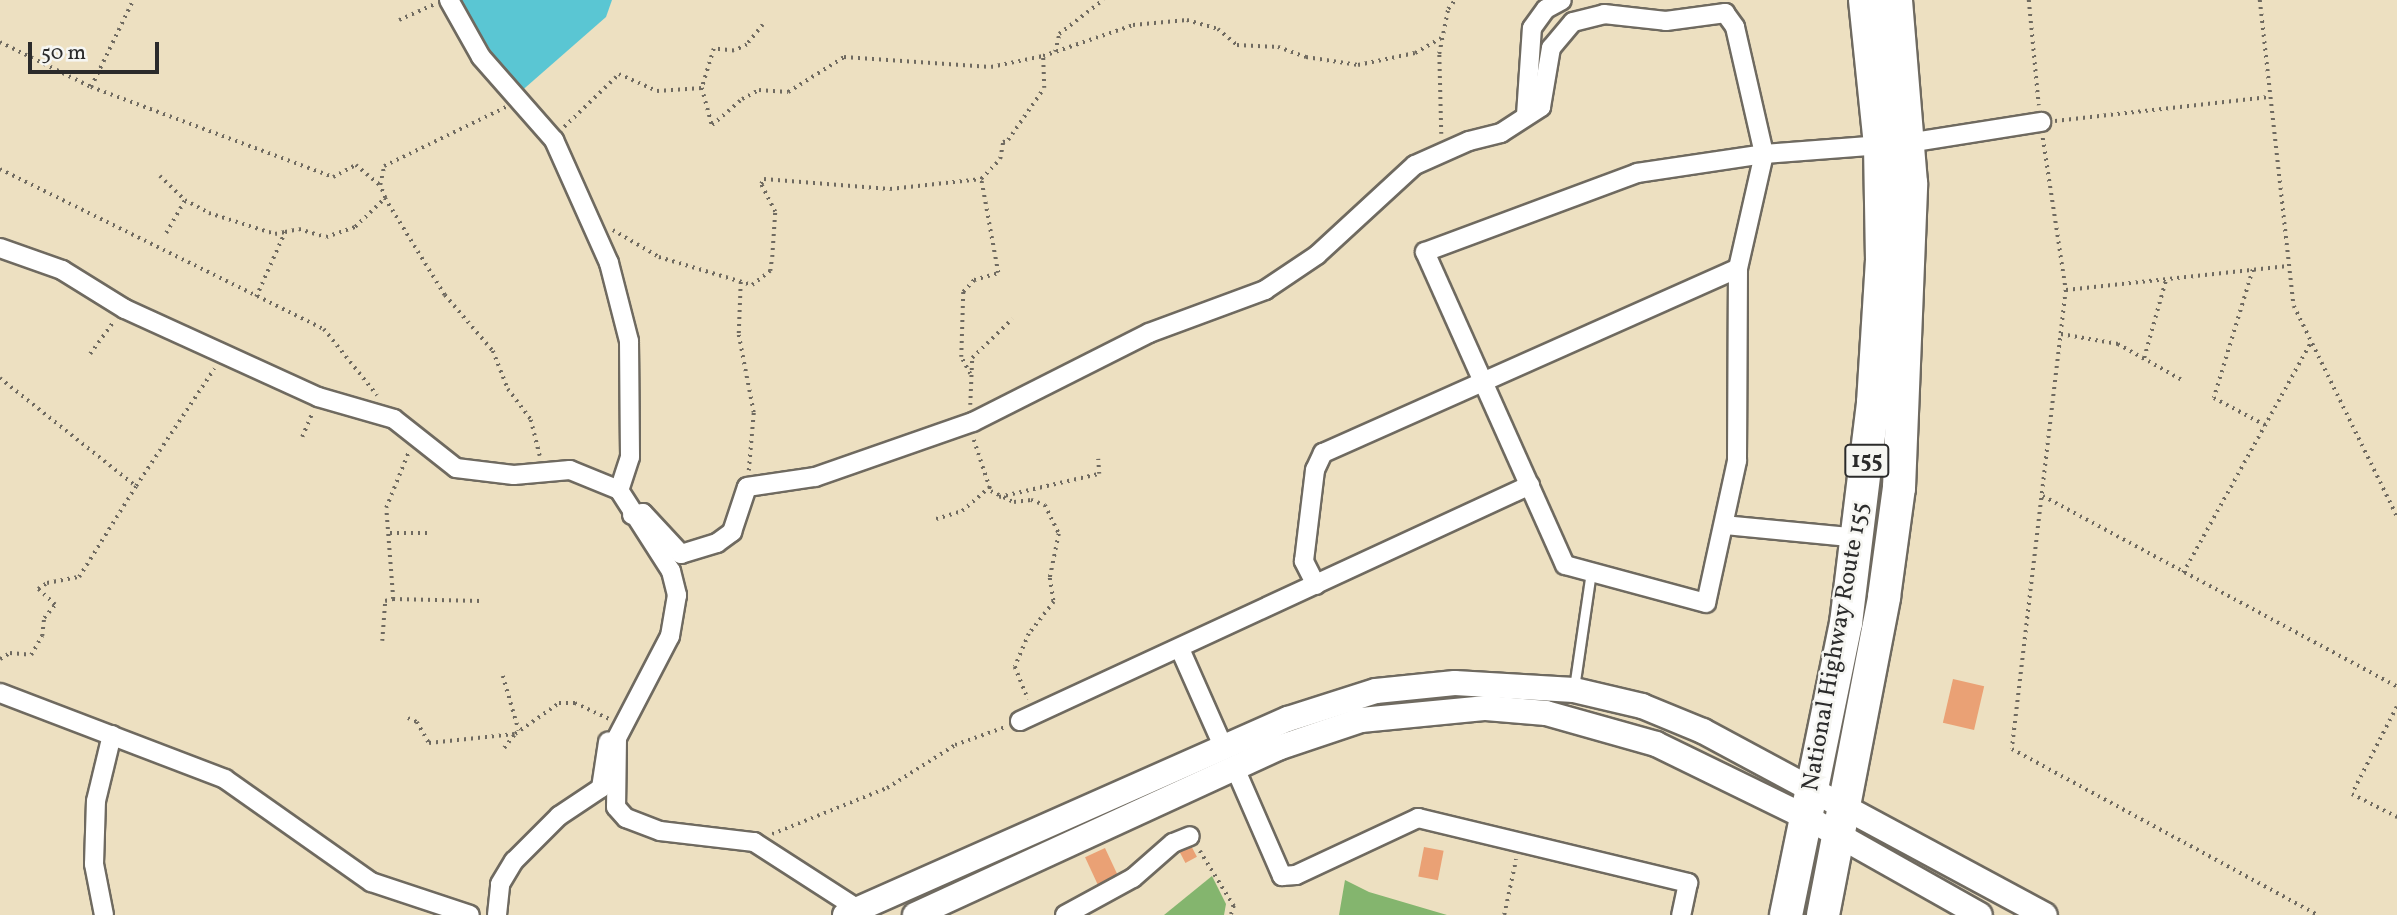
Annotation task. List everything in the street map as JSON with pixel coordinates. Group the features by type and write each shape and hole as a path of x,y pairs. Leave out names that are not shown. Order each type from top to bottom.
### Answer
{"highway":[{"name":"National Highway Route 155","path":"1823,915 1884,597 1899,488 1912,183 1894,144 1865,0"},
{"name":"National Highway Route 155","path":"1786,915 1810,803 1858,538 1894,144 1896,0"}],"street":[{"path":"449,0 481,57 517,102 552,138 594,221 629,341 630,457 619,490"},
{"path":"1526,115 1532,28 1546,9 1562,0"},
{"path":"632,515 643,513 681,554 717,543 732,532 747,487 815,477 973,422 1149,333 1265,290 1317,255 1415,165 1444,151 1502,133 1545,102 1551,48 1573,22 1604,14 1666,21 1725,13 1735,27 1764,154 1738,268 1737,461 1706,604 1565,565 1425,252 1637,173 1764,154 1894,144 2041,122"},
{"path":"0,248 62,270 122,307 221,355 318,397 394,419 456,468 514,475 570,470 619,490 632,515 671,571 677,596 662,655 618,721 601,788 559,816 514,861 500,884 497,915"},
{"path":"1316,585 1304,561 1315,470 1323,453 1738,268"},
{"path":"1027,718 1531,485"},
{"path":"1724,525 1858,538"},
{"path":"1180,649 1223,746"},
{"path":"618,721 612,787 615,807 626,818 660,831 754,842 856,913 1223,746 1376,691 1455,683 1574,690 1642,706 1690,726 1810,803 1837,838 1980,915"},
{"path":"0,693 225,779 351,871 418,908 470,915"},
{"path":"915,915 1235,768 1361,720 1486,708 1546,713 1656,744 1810,803 1842,806 2045,915"},
{"path":"104,915 94,864 96,801 113,735"},
{"path":"1235,768 1282,876 1296,875 1418,818 1688,883 1681,915"},
{"path":"1065,915 1133,878 1172,843 1191,836"}],"lane":[{"path":"1574,690 1591,572"}],"path":[{"path":"91,87 133,0"},
{"path":"399,20 442,0"},
{"path":"1055,52 1059,34 1103,0"},
{"path":"1444,151 1437,106 1441,37 1455,0"},
{"path":"2029,0 2041,122 2066,290 2012,749 2318,915"},
{"path":"2260,0 2294,306 2397,516"},
{"path":"763,25 747,45 734,51 714,49 702,88 712,125 742,99 760,90 789,92 844,57 991,67 1043,56 1133,25 1187,20 1219,29 1237,45 1278,47 1306,57 1358,65 1415,53 1441,37"},
{"path":"0,42 91,87 332,177 356,165 380,185 385,198 445,295 493,351 508,389 531,420 542,472"},
{"path":"594,221 659,257 741,282 760,283 770,271 775,212 761,184 764,179 890,189 981,179 1000,159 1003,142 1008,140 1044,88 1043,56"},
{"path":"552,138 619,74 657,91 702,88"},
{"path":"2041,122 2269,97"},
{"path":"380,185 384,166 517,102"},
{"path":"0,169 334,337 394,419"},
{"path":"160,176 185,200 209,213 275,234 341,234 385,198"},
{"path":"970,374 961,357 963,292 974,280 998,273 981,179"},
{"path":"166,233 185,200"},
{"path":"256,297 285,232"},
{"path":"2066,290 2288,267"},
{"path":"2253,270 2214,398 2265,425"},
{"path":"2144,358 2166,279"},
{"path":"741,282 738,335 754,413 747,487"},
{"path":"90,354 122,307"},
{"path":"754,842 887,788 955,745 1027,718 1015,667 1029,634 1054,602 1050,578 1059,534 1045,505 999,497 990,487 973,422 970,374 976,352 1012,319"},
{"path":"2061,334 2118,344 2182,380"},
{"path":"2183,573 2312,341"},
{"path":"0,659 10,653 31,655 43,636 44,618 55,605 38,589 47,583 79,577 221,355"},
{"path":"0,378 136,486"},
{"path":"302,437 318,397"},
{"path":"393,599 386,508 408,452 419,440"},
{"path":"999,497 1099,474 1098,459"},
{"path":"936,519 962,511 990,487"},
{"path":"2043,496 2397,687"},
{"path":"390,533 431,533"},
{"path":"382,641 386,601 481,601"},
{"path":"503,676 517,733"},
{"path":"504,748 517,733 559,703 575,703 618,721"},
{"path":"2397,707 2352,794 2397,817"},
{"path":"408,718 417,722 429,743 517,733"},
{"path":"1191,836 1234,906 1231,915"},
{"path":"1504,915 1520,843"}],"green space":[{"path":"1212,876 1226,904 1224,915 1164,915"},
{"path":"1345,880 1369,892 1447,915 1339,915"}],"water":[{"path":"459,0 612,0 606,17 518,94"}],"building":[{"path":"1953,679 1984,686 1974,730 1943,723"},
{"path":"1188,840 1197,857 1185,863 1177,846"},
{"path":"1424,847 1444,851 1438,880 1418,876"},
{"path":"1105,848 1118,876 1098,885 1085,857"}]}
